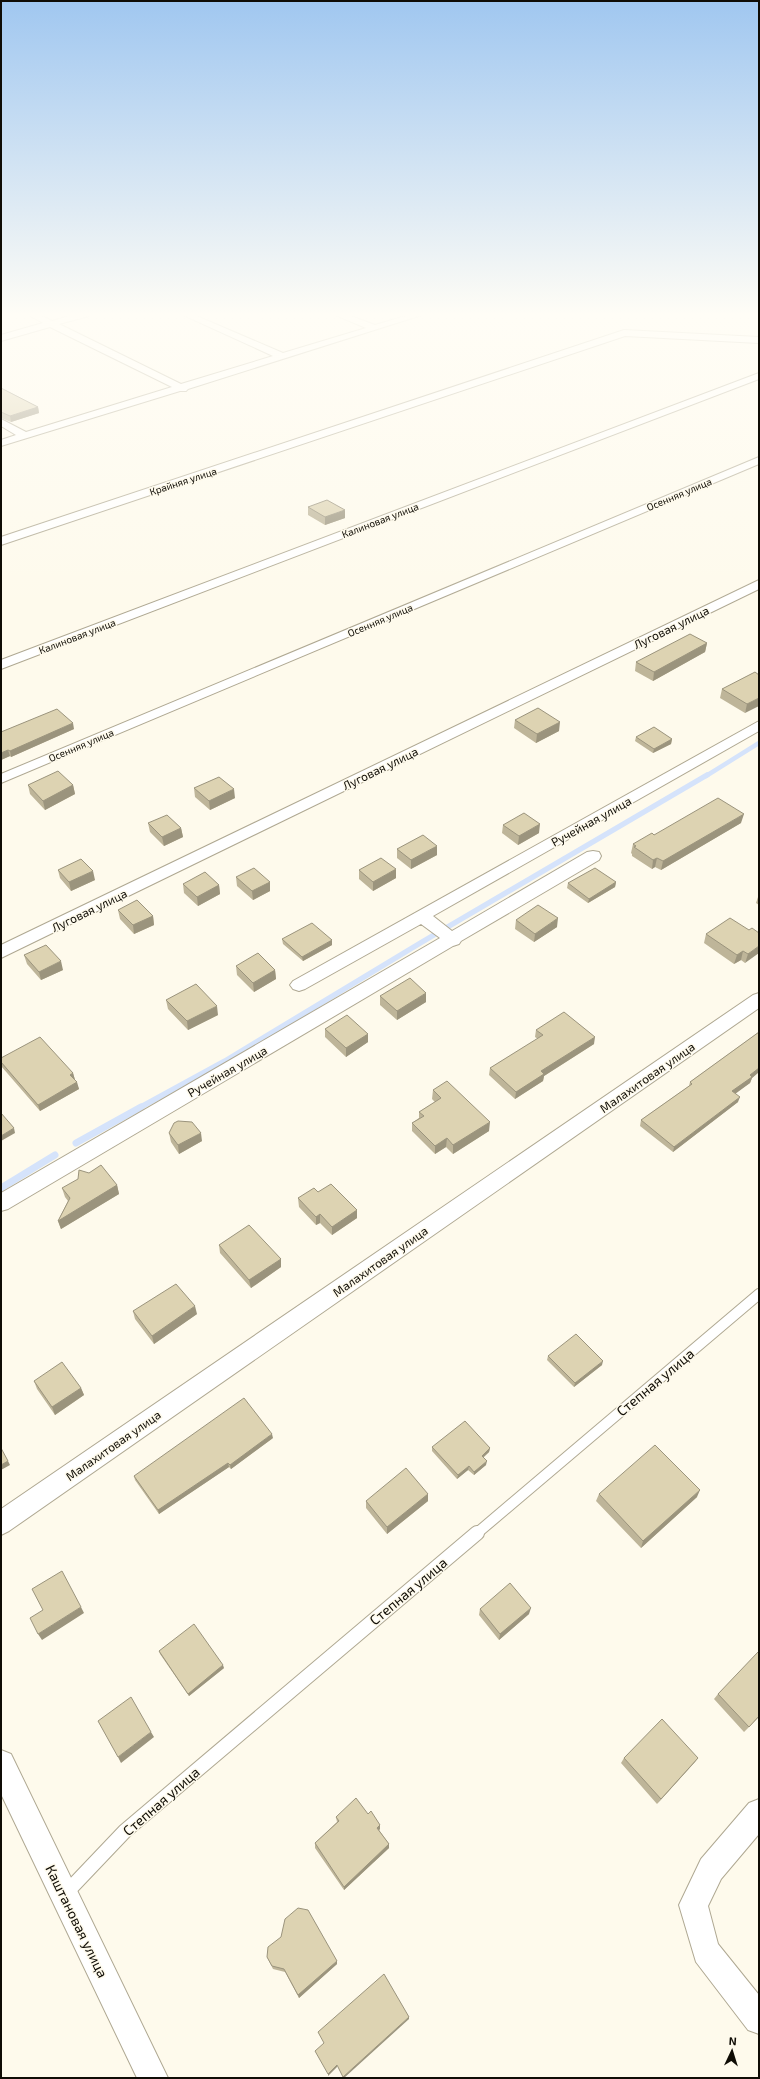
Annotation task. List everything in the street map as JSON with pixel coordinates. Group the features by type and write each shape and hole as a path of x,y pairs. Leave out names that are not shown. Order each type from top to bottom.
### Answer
{"street":[{"path":"1,443 109,411"},
{"name":"Крайняя улица","path":"1,541 390,411"},
{"name":"Калиновая улица","path":"1,665 667,411"},
{"path":"1,422 26,436"},
{"name":"Осенняя улица","path":"1,779 759,460"},
{"name":"Луговая улица","path":"1,952 759,584"},
{"name":"Ручейная улица","path":"299,985 759,725"},
{"name":"Ручейная улица","path":"1,1202 452,940 593,856"},
{"path":"422,916 452,940"},
{"name":"Малахитовая улица","path":"1,1523 759,999"},
{"name":"Каштановая улица","path":"1,1764 153,2078"},
{"path":"759,1813 711,1869 693,1905 706,1952 759,2019"}],"lane":[{"name":"Степная улица","path":"64,1895 126,1831 759,1294"}],"building":[{"path":"1,411 25,411 10,416"},
{"path":"327,500 345,510 325,517 308,507"},
{"path":"690,634 707,643 654,672 636,662"},
{"path":"755,672 759,675 759,698 747,704 722,689"},
{"path":"538,708 560,722 537,734 515,720"},
{"path":"57,709 73,723 10,751 8,750 1,753 1,732"},
{"path":"654,727 672,739 654,749 636,737"},
{"path":"58,771 73,785 43,801 28,785"},
{"path":"219,777 234,789 209,801 194,788"},
{"path":"718,798 744,814 663,861 657,858 653,860 634,847 636,846 633,844 652,833 654,835"},
{"path":"524,813 540,824 519,836 503,825"},
{"path":"167,815 181,828 162,837 148,823"},
{"path":"423,835 437,846 411,860 397,849"},
{"path":"381,858 396,869 373,882 359,870"},
{"path":"81,859 93,871 69,882 58,870"},
{"path":"254,868 270,882 252,891 236,877"},
{"path":"595,868 616,882 589,899 568,883"},
{"path":"205,872 219,885 197,897 183,884"},
{"path":"137,900 153,916 133,925 118,910"},
{"path":"538,905 558,918 535,934 516,920"},
{"path":"730,918 749,930 752,928 759,933 759,946 748,954 743,951 737,955 706,934"},
{"path":"312,923 332,940 302,957 282,939"},
{"path":"46,945 61,961 39,972 24,955"},
{"path":"258,953 275,970 253,983 236,966"},
{"path":"410,978 426,993 397,1011 380,996"},
{"path":"196,984 217,1006 187,1021 166,1000"},
{"path":"564,1012 595,1037 541,1071 544,1074 516,1092 490,1068 543,1035 536,1030"},
{"path":"347,1015 368,1034 346,1048 325,1029"},
{"path":"759,1032 759,1068 750,1075 752,1077 732,1091 740,1097 674,1147 641,1120 692,1084 690,1082"},
{"path":"40,1037 73,1073 70,1075 77,1082 38,1105 1,1062 1,1058"},
{"path":"447,1081 490,1122 453,1145 447,1138 435,1146 412,1123 424,1116 419,1112 441,1098 433,1090"},
{"path":"1,1113 14,1128 1,1136"},
{"path":"178,1121 192,1122 201,1133 178,1145 169,1133 174,1123"},
{"path":"101,1165 117,1185 58,1221 70,1198 62,1188 78,1179 79,1170 89,1173"},
{"path":"331,1184 357,1210 332,1227 320,1214 316,1217 298,1198 314,1188 318,1192"},
{"path":"249,1225 281,1259 249,1280 219,1245"},
{"path":"176,1284 195,1306 152,1336 133,1311"},
{"path":"576,1334 603,1361 575,1383 548,1356"},
{"path":"62,1362 81,1388 52,1407 34,1381"},
{"path":"244,1398 272,1434 230,1465 228,1463 158,1510 134,1476"},
{"path":"465,1421 490,1448 482,1456 487,1461 474,1472 469,1466 458,1475 432,1447"},
{"path":"655,1445 700,1490 643,1541 599,1494"},
{"path":"1,1448 8,1461 1,1465"},
{"path":"406,1468 428,1494 387,1527 366,1501"},
{"path":"62,1571 81,1607 38,1634 30,1618 43,1610 32,1589"},
{"path":"510,1583 531,1608 500,1634 480,1609"},
{"path":"194,1624 223,1665 188,1694 159,1651"},
{"path":"758,1652 759,1716 749,1727 718,1694"},
{"path":"131,1697 151,1732 118,1757 98,1721"},
{"path":"662,1719 698,1758 661,1799 624,1758"},
{"path":"356,1798 368,1814 371,1811 380,1825 377,1828 389,1844 344,1887 315,1843 339,1821 336,1817"},
{"path":"298,1908 308,1910 337,1961 298,1995 284,1969 272,1966 267,1957 268,1947 281,1937 285,1919"},
{"path":"384,1974 409,2017 343,2077 337,2065 328,2074 315,2051 324,2043 318,2032"}],"waterway":[{"path":"706,776 759,743"},
{"path":"139,1108 225,1061 422,942 707,775"},
{"path":"76,1143 141,1107"},
{"path":"1,1188 55,1155"}]}
